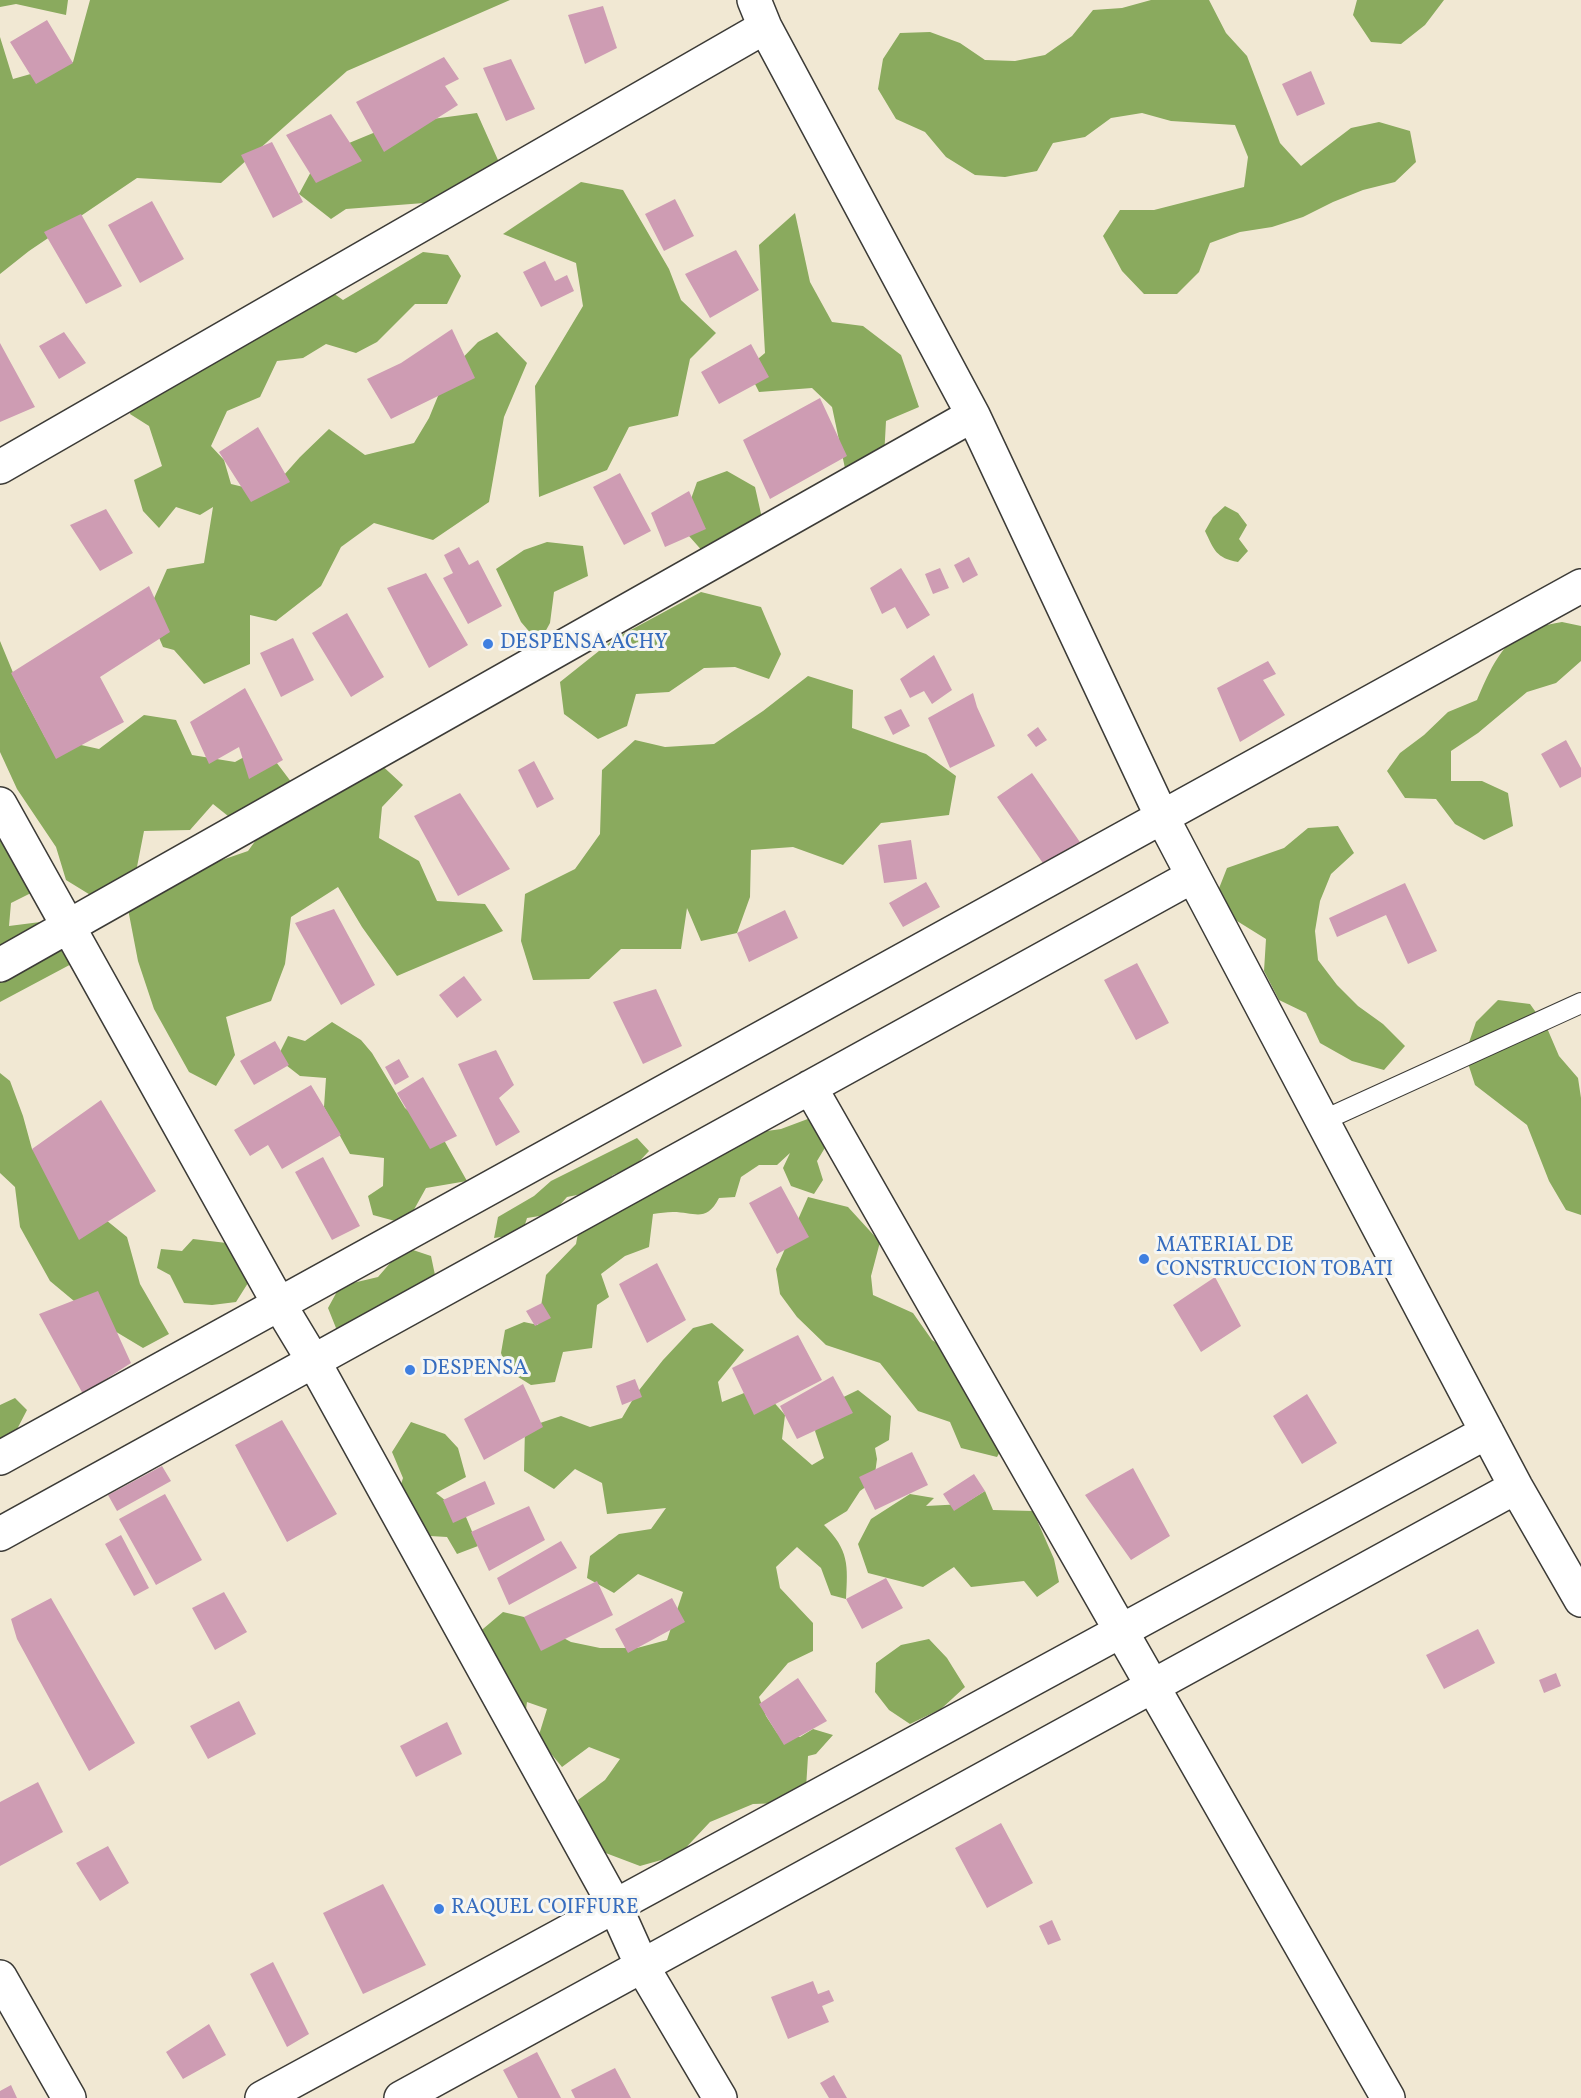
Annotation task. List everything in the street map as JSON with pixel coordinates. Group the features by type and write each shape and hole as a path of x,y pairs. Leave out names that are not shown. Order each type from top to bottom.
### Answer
{"street":[{"path":"0,467 759,14 973,415 1162,817 1516,1487 1581,1600"},
{"path":"0,965 973,415"},
{"path":"0,1458 1581,586"},
{"path":"0,804 279,1304 314,1362 615,1906 642,1966 720,2098"},
{"path":"0,1534 1193,876"},
{"path":"810,1087 1388,2098"},
{"path":"262,2098 1487,1432"},
{"path":"401,2098 1516,1487"},
{"path":"0,1977 69,2098"}],"lane":[{"path":"1322,1121 1581,1003"}],"green space":[{"path":"0,0 68,0 66,15 16,4 0,7"},
{"path":"90,0 510,0 347,71 221,183 137,178 29,251 0,274 0,37 13,79 73,62"},
{"path":"1151,0 1209,0 1226,33 1247,56 1280,143 1301,166 1351,128 1379,122 1410,131 1416,162 1395,182 1363,190 1303,217 1272,227 1240,232 1210,243 1199,272 1177,294 1144,294 1122,271 1103,236 1120,210 1154,210 1244,187 1248,157 1235,125 1171,121 1142,113 1111,118 1085,137 1053,143 1037,171 1005,177 975,175 946,157 925,132 896,119 878,89 883,59 900,33 930,32 960,43 985,60 1015,61 1045,55 1072,36 1093,10 1122,8"},
{"path":"1357,0 1444,0 1425,25 1401,44 1371,42 1353,15"},
{"path":"477,113 502,169 450,201 346,209 331,219 299,194 320,155 395,124"},
{"path":"581,182 623,190 669,269 681,300 716,333 690,359 678,416 629,427 607,470 539,497 535,386 583,306 576,263 503,234"},
{"path":"795,213 810,282 832,322 863,326 901,355 919,407 886,421 884,458 846,473 832,407 812,388 759,392 747,368 765,353 759,245"},
{"path":"423,252 448,255 461,276 447,304 415,304 377,342 356,353 326,344 303,358 277,361 260,397 227,411 211,446 224,460 231,484 268,493 329,429 365,455 414,443 429,418 447,374 478,342 497,332 527,363 504,417 489,502 433,540 374,523 341,547 321,586 276,621 250,615 250,664 204,684 174,650 163,647 148,612 167,569 204,563 213,507 200,515 176,507 159,528 143,511 134,480 162,466 149,426 130,414 139,379 316,281 343,300"},
{"path":"727,471 755,487 764,527 705,554 681,527 697,482"},
{"path":"1225,506 1238,513 1247,525 1239,539 1248,551 1238,562 1220,555 1205,531 1213,517"},
{"path":"547,542 583,546 588,576 554,592 550,623 539,643 521,622 496,569 524,550"},
{"path":"701,592 761,607 781,654 769,679 735,667 704,668 669,692 636,694 627,726 598,739 564,714 560,682 614,639"},
{"path":"1562,622 1581,626 1581,661 1556,683 1527,692 1478,733 1451,751 1451,781 1482,781 1508,793 1513,826 1484,840 1455,824 1436,799 1405,798 1387,771 1400,753 1424,735 1448,712 1477,700 1498,657 1514,639 1534,628"},
{"path":"0,641 21,692 45,737 99,749 144,715 176,720 192,755 235,762 264,746 295,787 233,820 213,804 190,830 144,831 136,872 92,896 66,880 56,847 17,789 0,752"},
{"path":"808,676 853,690 852,728 926,754 956,776 949,815 881,823 843,865 793,847 751,850 750,897 737,933 701,941 687,908 681,949 621,949 589,979 533,980 521,941 525,894 575,869 600,834 602,770 635,740 665,747 714,744 763,711"},
{"path":"363,748 403,785 382,807 379,838 419,861 437,901 485,904 503,931 397,976 362,927 338,887 291,917 285,964 271,1001 226,1017 235,1055 216,1086 189,1072 154,1009 138,961 128,909 190,871 248,851 282,804"},
{"path":"0,826 35,891 11,903 9,926 56,920 77,961 0,1002"},
{"path":"1338,826 1354,853 1331,874 1320,901 1315,931 1318,960 1337,985 1358,1006 1383,1024 1405,1046 1384,1070 1352,1061 1320,1043 1306,1013 1279,1000 1264,971 1266,939 1237,921 1216,896 1227,868 1284,848 1308,828"},
{"path":"1498,1000 1530,1004 1547,1028 1559,1056 1578,1078 1581,1098 1581,1215 1566,1210 1549,1181 1527,1125 1475,1085 1465,1054 1476,1022"},
{"path":"332,1022 361,1040 372,1053 405,1108 445,1142 467,1181 426,1188 406,1224 373,1215 368,1196 383,1186 384,1158 350,1154 324,1107 326,1078 300,1076 277,1058 288,1036 305,1041"},
{"path":"0,1073 10,1081 32,1149 85,1203 127,1237 140,1284 169,1334 143,1348 98,1321 50,1281 20,1227 15,1187 0,1173"},
{"path":"813,1117 826,1146 817,1161 823,1180 814,1194 791,1186 783,1168 790,1153 777,1165 759,1165 741,1177 735,1197 719,1198 714,1206 705,1213 653,1214 649,1247 625,1256 601,1274 609,1297 597,1305 592,1348 563,1352 555,1382 531,1385 507,1370 501,1353 505,1330 524,1322 538,1325 546,1275 576,1244 580,1222 685,1169 710,1162 753,1133 781,1129"},
{"path":"637,1138 649,1151 635,1166 613,1175 592,1192 567,1197 552,1214 527,1218 522,1234 494,1238 498,1217 534,1196 551,1181"},
{"path":"808,1197 848,1207 880,1242 871,1276 873,1295 913,1313 932,1340 965,1361 1018,1419 997,1457 961,1448 950,1422 918,1411 880,1363 826,1345 797,1317 780,1294 776,1269"},
{"path":"193,1239 235,1244 248,1283 236,1302 212,1305 184,1303 170,1275 157,1268 161,1249 182,1251"},
{"path":"413,1250 431,1256 435,1275 427,1294 368,1325 336,1328 328,1308 340,1286 378,1277 391,1262"},
{"path":"712,1323 744,1350 718,1382 722,1402 749,1391 764,1391 785,1415 782,1439 812,1465 824,1458 815,1431 825,1406 858,1390 891,1416 889,1440 875,1448 877,1459 874,1481 860,1491 847,1511 824,1525 838,1542 845,1559 846,1599 831,1595 821,1568 797,1547 776,1567 780,1588 813,1623 813,1651 788,1663 759,1697 766,1716 777,1733 800,1737 813,1729 833,1735 816,1754 808,1756 806,1788 783,1803 753,1804 710,1822 679,1855 640,1866 603,1852 588,1837 578,1800 605,1780 620,1759 589,1747 562,1767 538,1738 547,1709 527,1702 525,1717 477,1634 503,1612 524,1617 571,1642 600,1648 637,1648 667,1640 683,1592 638,1574 614,1593 587,1578 590,1556 619,1534 651,1529 666,1508 607,1514 602,1483 575,1469 554,1489 524,1471 525,1428 561,1416 590,1427 622,1418 636,1394 693,1328"},
{"path":"15,1398 27,1410 13,1437 0,1438 0,1405"},
{"path":"411,1422 445,1434 458,1448 466,1477 436,1493 466,1517 478,1546 457,1554 447,1537 413,1535 397,1497 403,1478 392,1452"},
{"path":"985,1491 993,1510 1033,1511 1054,1559 1059,1582 1037,1597 1024,1581 971,1587 954,1567 923,1587 868,1573 858,1544 871,1519 910,1494 934,1498 926,1506 964,1504"},
{"path":"929,1639 947,1658 965,1687 941,1709 910,1724 889,1710 875,1692 876,1663 901,1645"}],"building":[{"path":"603,6 617,48 585,64 568,15"},
{"path":"47,20 73,63 36,84 10,42"},
{"path":"444,57 459,79 445,86 458,105 384,152 356,102"},
{"path":"511,59 535,109 506,121 483,68"},
{"path":"1311,71 1325,104 1297,116 1282,84"},
{"path":"331,114 362,161 316,183 286,135"},
{"path":"272,142 303,202 273,218 241,155"},
{"path":"675,199 694,236 664,251 645,214"},
{"path":"152,201 184,259 140,283 108,225"},
{"path":"81,214 122,286 86,304 44,232"},
{"path":"736,250 759,290 710,318 685,274"},
{"path":"545,261 555,281 567,275 574,291 541,307 523,272"},
{"path":"452,329 475,378 391,419 367,379 401,363"},
{"path":"64,332 86,363 59,379 39,346"},
{"path":"0,343 35,407 0,422"},
{"path":"751,344 769,377 719,404 701,372"},
{"path":"820,398 847,456 770,499 743,440"},
{"path":"258,427 290,482 251,502 219,452"},
{"path":"620,473 651,531 624,545 593,487"},
{"path":"689,491 706,529 665,547 651,513"},
{"path":"106,509 133,553 100,571 70,525"},
{"path":"459,547 469,565 478,560 502,606 468,624 443,578 453,573 444,555"},
{"path":"969,557 978,575 963,583 954,565"},
{"path":"901,568 930,615 907,629 895,607 882,614 870,588"},
{"path":"940,568 949,588 933,594 925,574"},
{"path":"426,573 468,645 429,668 387,588"},
{"path":"149,586 170,632 100,677 124,722 56,759 11,673"},
{"path":"347,613 384,677 351,697 312,633"},
{"path":"293,638 314,680 281,697 260,653"},
{"path":"934,655 952,690 932,704 924,691 910,698 900,679"},
{"path":"1268,661 1276,674 1263,680 1285,715 1240,742 1217,688"},
{"path":"245,688 283,760 249,779 239,747 209,764 190,722"},
{"path":"973,693 995,746 950,768 928,718"},
{"path":"901,709 910,726 893,735 884,717"},
{"path":"1038,727 1047,740 1036,747 1027,735"},
{"path":"1566,740 1581,768 1581,777 1560,788 1541,754"},
{"path":"534,761 554,799 537,808 518,770"},
{"path":"1032,773 1082,845 1047,869 997,797"},
{"path":"460,793 510,869 458,896 414,816"},
{"path":"911,840 917,879 884,883 878,845"},
{"path":"926,882 940,907 903,927 889,903"},
{"path":"1405,883 1437,951 1408,964 1386,915 1337,937 1329,918"},
{"path":"334,909 375,985 341,1005 295,923"},
{"path":"785,910 798,938 749,962 737,933"},
{"path":"1137,963 1169,1023 1136,1040 1104,980"},
{"path":"464,976 482,1000 457,1018 439,995"},
{"path":"656,989 682,1046 643,1064 613,1002"},
{"path":"275,1041 289,1065 254,1085 240,1061"},
{"path":"496,1050 514,1085 499,1098 520,1132 496,1146 458,1064"},
{"path":"399,1059 409,1077 395,1085 385,1067"},
{"path":"423,1077 457,1136 430,1149 397,1093"},
{"path":"311,1085 341,1135 282,1169 268,1145 250,1156 234,1130"},
{"path":"101,1100 156,1191 79,1240 32,1149"},
{"path":"323,1157 360,1226 332,1240 295,1172"},
{"path":"781,1186 809,1237 777,1254 749,1203"},
{"path":"657,1263 686,1320 647,1343 619,1284"},
{"path":"1215,1277 1241,1326 1201,1352 1173,1305"},
{"path":"98,1291 131,1363 83,1394 39,1314"},
{"path":"542,1303 551,1318 535,1326 526,1311"},
{"path":"798,1335 822,1380 754,1415 732,1368"},
{"path":"833,1376 853,1413 797,1439 780,1406"},
{"path":"635,1379 642,1397 622,1405 616,1386"},
{"path":"523,1384 543,1427 484,1460 464,1419"},
{"path":"1307,1394 1337,1443 1302,1464 1273,1416"},
{"path":"282,1420 337,1514 287,1542 235,1445"},
{"path":"912,1452 928,1485 875,1510 859,1477"},
{"path":"162,1466 171,1481 117,1511 108,1495"},
{"path":"1133,1468 1170,1536 1131,1560 1085,1495"},
{"path":"974,1474 985,1491 954,1511 943,1494"},
{"path":"485,1481 495,1504 453,1523 443,1500"},
{"path":"165,1494 202,1560 156,1585 119,1519"},
{"path":"529,1506 545,1540 489,1571 471,1532"},
{"path":"121,1535 149,1588 134,1596 105,1544"},
{"path":"561,1541 577,1568 509,1605 497,1578"},
{"path":"886,1578 903,1608 862,1629 846,1599"},
{"path":"597,1581 613,1615 541,1651 524,1617"},
{"path":"224,1592 247,1632 215,1650 192,1608"},
{"path":"51,1598 135,1743 89,1771 17,1639 11,1619"},
{"path":"672,1598 685,1622 628,1653 615,1629"},
{"path":"1478,1629 1495,1663 1444,1689 1426,1655"},
{"path":"1556,1673 1561,1686 1544,1693 1539,1680"},
{"path":"798,1678 827,1721 784,1745 759,1704"},
{"path":"239,1701 256,1734 208,1759 190,1726"},
{"path":"447,1722 462,1754 416,1777 400,1746"},
{"path":"38,1782 63,1832 0,1866 0,1802"},
{"path":"1001,1823 1033,1883 987,1908 955,1848"},
{"path":"108,1846 129,1883 100,1901 76,1863"},
{"path":"383,1884 426,1965 363,1994 323,1913"},
{"path":"1052,1920 1061,1940 1048,1945 1039,1926"},
{"path":"273,1962 309,2034 287,2047 250,1974"},
{"path":"813,1981 818,1994 829,1990 834,2001 822,2006 829,2022 788,2039 771,1997"},
{"path":"209,2024 226,2055 183,2079 166,2052"},
{"path":"537,2052 561,2098 518,2098 503,2070"},
{"path":"615,2068 631,2098 575,2098 571,2090"},
{"path":"834,2075 847,2098 829,2098 820,2083"},
{"path":"11,2085 17,2098 0,2098 0,2091"}],"place":[{"name":"DESPENSA ACHY","path":"488,644"},
{"name":"MATERIAL DE CONSTRUCCION TOBATI","path":"1144,1259"},
{"name":"DESPENSA","path":"410,1370"},
{"name":"RAQUEL COIFFURE","path":"439,1909"}]}
